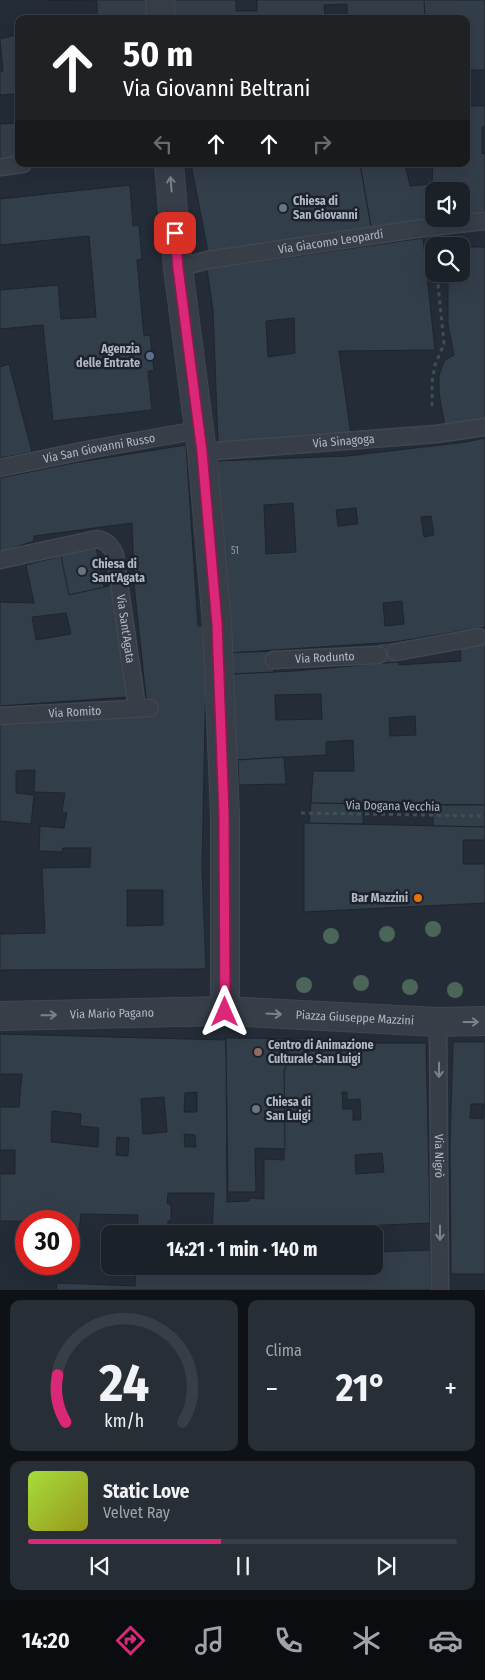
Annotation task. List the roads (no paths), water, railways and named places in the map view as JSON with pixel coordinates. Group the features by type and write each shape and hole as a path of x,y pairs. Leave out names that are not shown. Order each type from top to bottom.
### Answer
{"street":[{"path":"160,0 161,15"},
{"path":"169,167 178,268 200,441 217,624 224,663 213,704 222,758 225,824 225,1012"},
{"name":"Via Mario Pagano","path":"0,1016 225,1012"},
{"name":"Piazza Giuseppe Mazzini","path":"225,1012 438,1022 485,1021"}],"lane":[{"path":"0,167 15,165"},
{"name":"Via Giacomo Leopardi","path":"178,268 208,260 485,220"},
{"name":"Via Sinagoga","path":"200,441 436,434 485,427"},
{"name":"Via San Giovanni Russo","path":"0,468 92,449 200,441"},
{"name":"Via Sant'Agata","path":"0,560 97,539 105,541 112,547 144,708"},
{"path":"396,652 479,637"},
{"name":"Via Rodunto","path":"274,660 378,655"},
{"name":"Via Romito","path":"0,716 144,708"},
{"name":"Via Nigrò","path":"438,1022 440,1290"}],"place":[{"name":"Chiesa di San Giovanni","path":"283,208"},
{"name":"Agenzia delle Entrate","path":"150,356"},
{"name":"Chiesa di Sant'Agata","path":"82,571"},
{"name":"Bar Mazzini","path":"418,898"},
{"name":"Centro di Animazione Culturale San Luigi","path":"258,1052"},
{"name":"Chiesa di San Luigi","path":"256,1109"}]}
